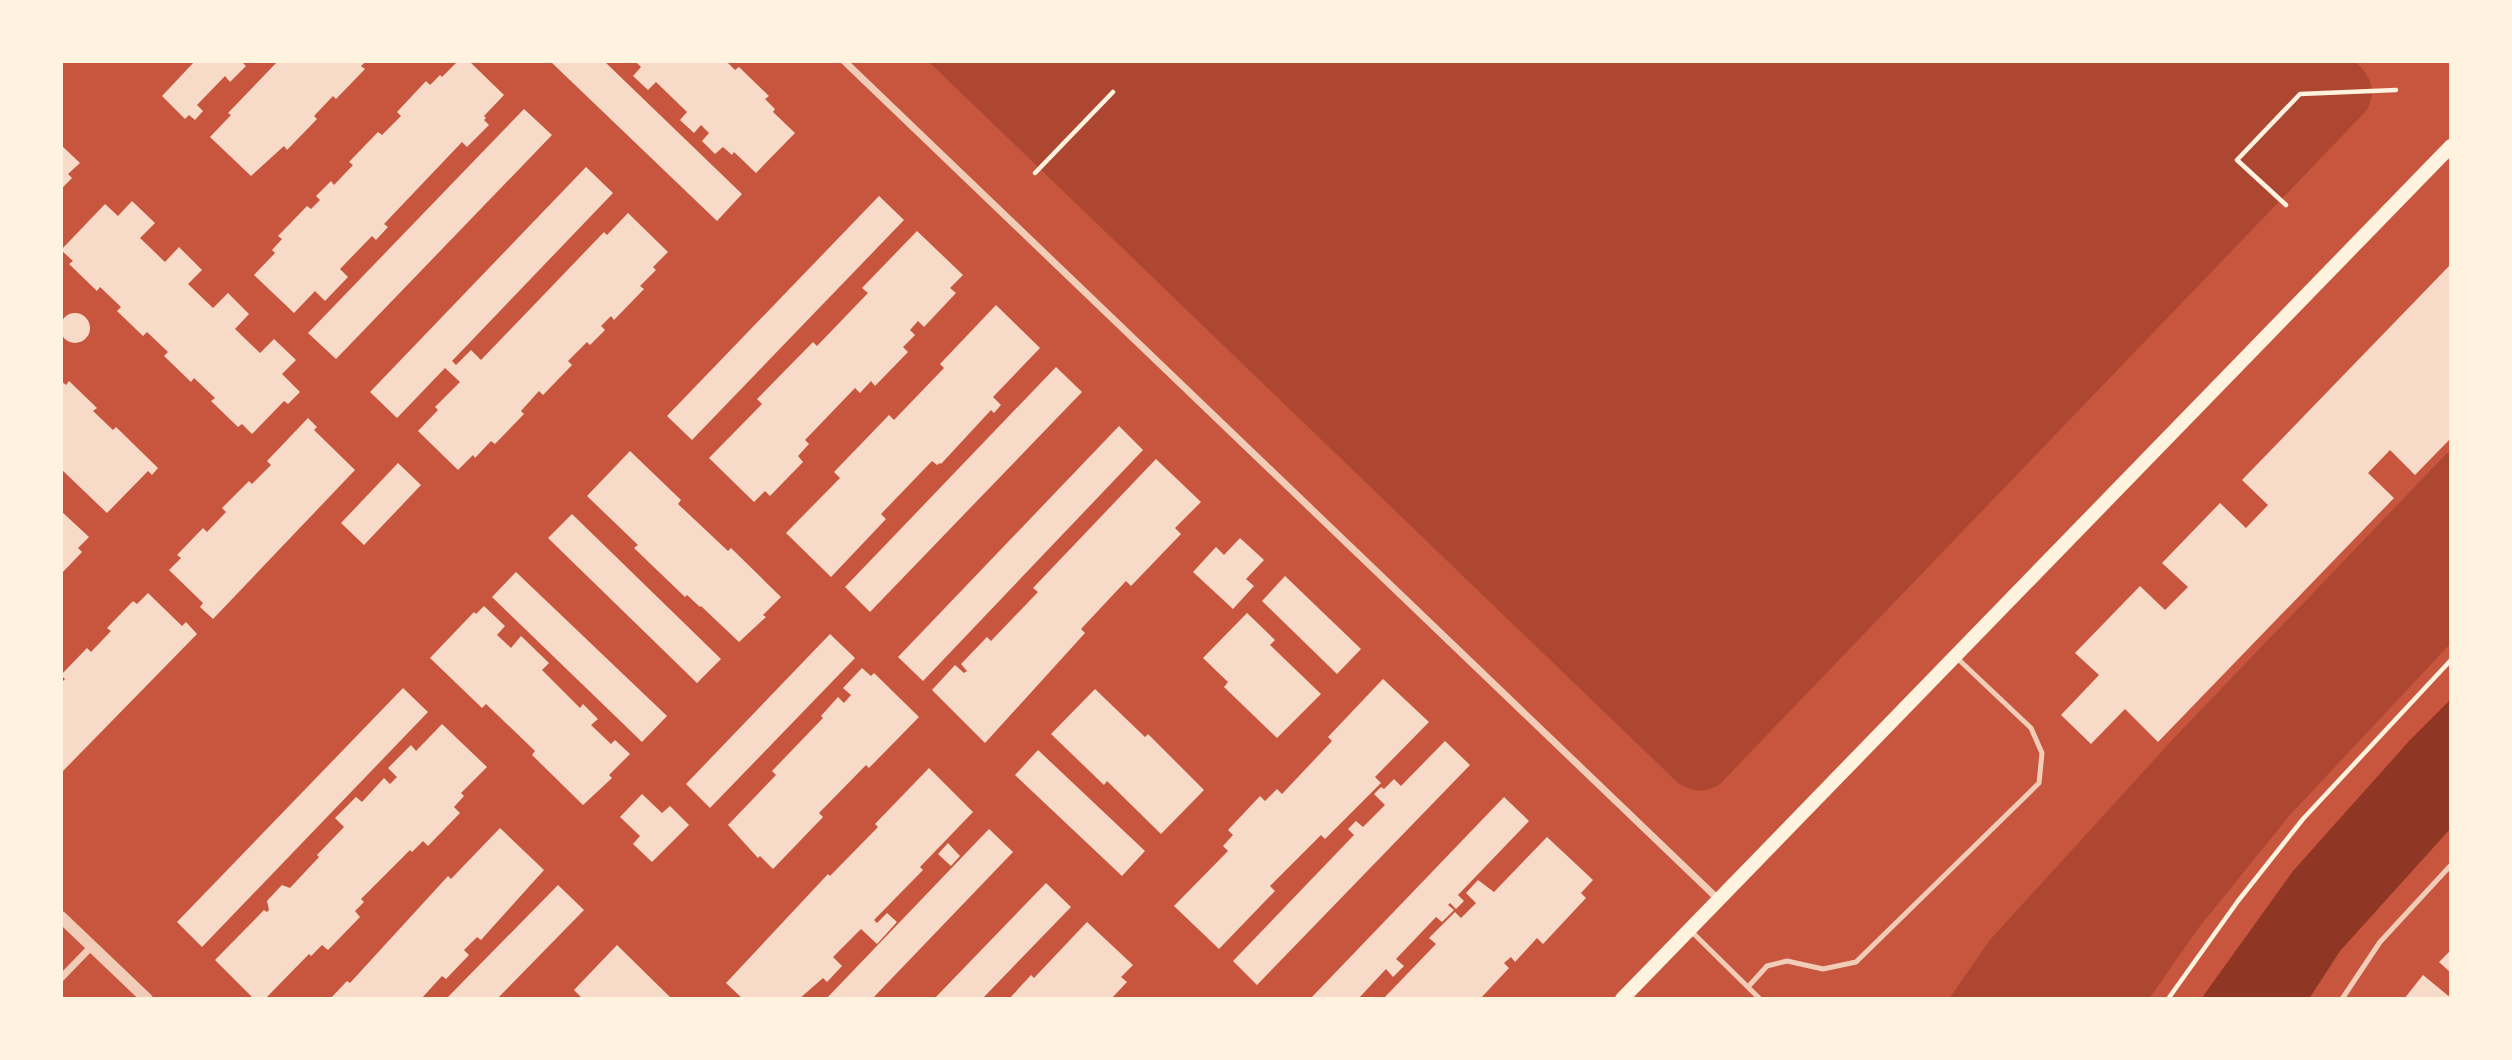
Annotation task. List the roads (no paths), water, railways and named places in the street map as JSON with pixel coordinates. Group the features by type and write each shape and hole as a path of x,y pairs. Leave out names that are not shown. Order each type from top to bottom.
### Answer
{"main road":[{"path":"1622,999 2451,146"}],"street":[{"path":"844,61 1718,899"},
{"path":"61,916 147,999"},
{"path":"61,978 92,946"}],"lane":[{"path":"1748,987 1766,966 1787,961 1823,969 1856,962 2039,783 2042,752 2031,728 1955,656"},
{"path":"2342,999 2380,942 2451,866"},
{"path":"1689,929 1760,999"}]}
